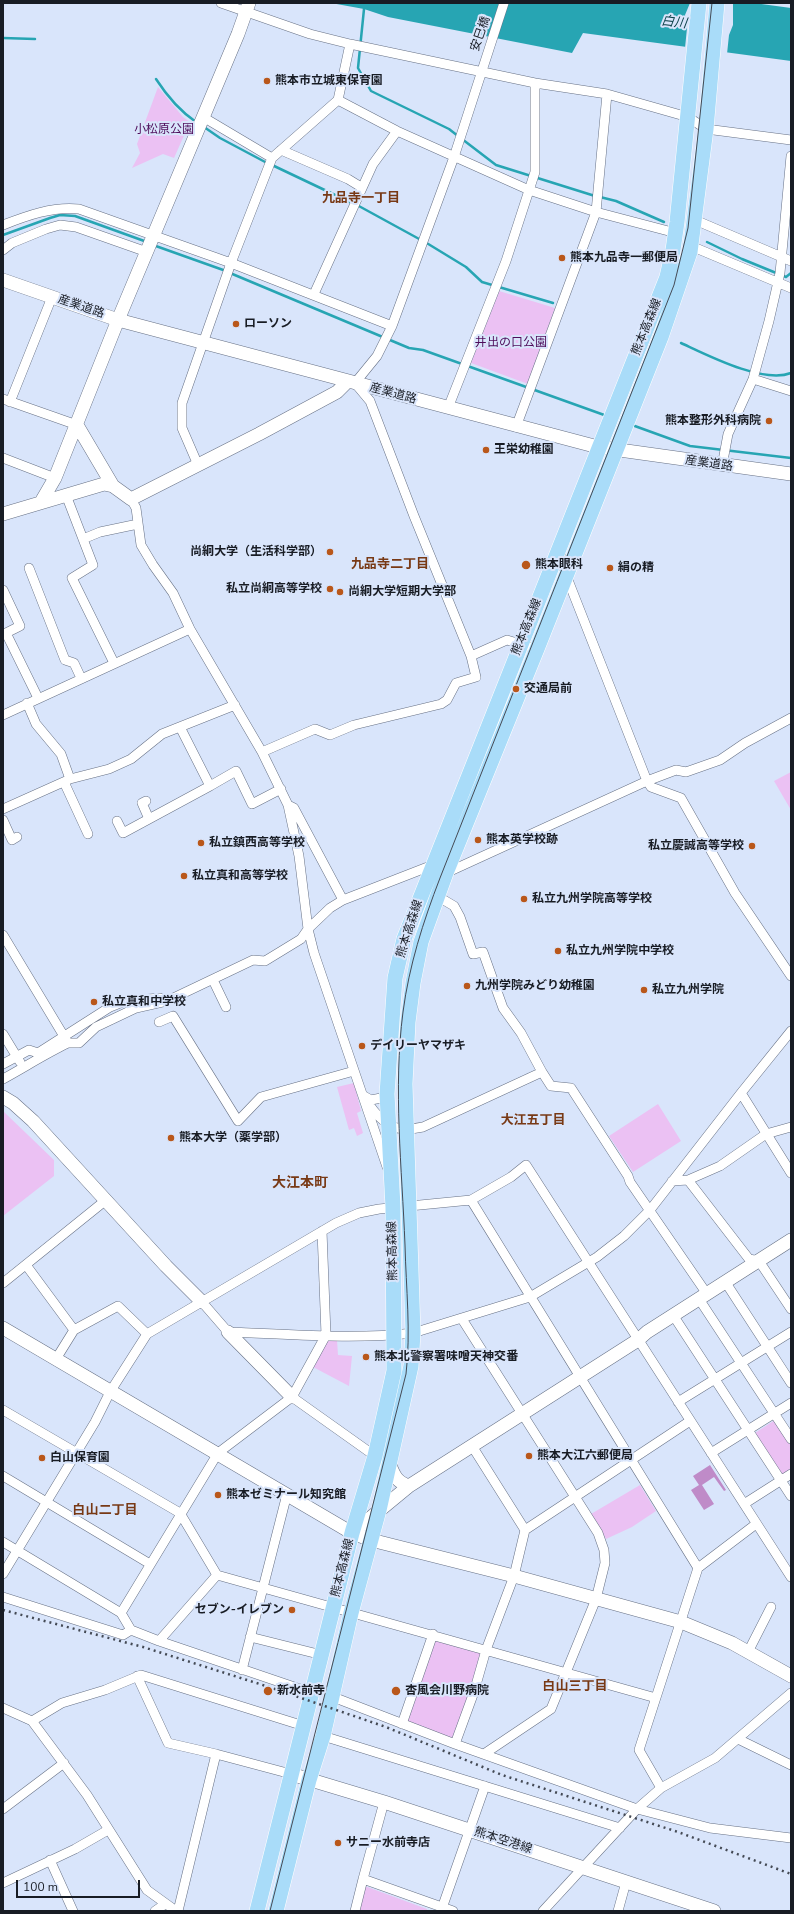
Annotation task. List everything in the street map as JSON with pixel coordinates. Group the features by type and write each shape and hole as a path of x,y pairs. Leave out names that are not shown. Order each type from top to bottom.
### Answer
{"main road":[{"name":"熊本高森線","path":"257,1911 352,1533 375,1456 394,1371 395,1335 393,1207 387,1094 395,978 404,940 598,447 659,299 666,277 676,229 699,3"},
{"name":"熊本高森線","path":"276,1911 309,1780 324,1736 352,1613 379,1510 411,1366 413,1333 405,1084 408,1022 413,983 421,942 446,873 537,649 667,321 693,235 706,129 718,3"}],"street":[{"path":"221,3 247,7 310,34 350,44 535,83 607,94 688,114 706,129 791,140"},
{"name":"安巳橋","path":"351,382 377,356 392,326 454,157 480,72 504,3"},
{"path":"41,502 55,478 118,320 203,117 247,7"},
{"path":"198,465 182,428 182,403 231,263 272,158 338,100 350,44"},
{"path":"448,408 506,261 535,172 535,83"},
{"path":"516,427 596,212 607,94"},
{"path":"338,100 397,131 529,190 596,212 676,229"},
{"path":"203,117 272,158"},
{"path":"314,294 355,207 361,188 373,164 397,131"},
{"path":"281,150 348,179 361,188"},
{"path":"722,466 728,434 754,378 779,279 791,156"},
{"path":"3,225 47,211 61,208 75,208 231,263 314,294 392,326"},
{"path":"3,250 12,243 46,228 60,225 76,227 147,252"},
{"path":"693,235 791,261"},
{"path":"693,235 779,279 791,288"},
{"name":"産業道路","path":"3,280 118,320 204,341 516,427 616,451 791,474"},
{"path":"52,297 7,400 77,425 113,486"},
{"path":"754,378 791,391"},
{"path":"131,499 259,434 337,392 351,382 370,401 414,516 471,656 476,677 456,683 447,700 441,704 354,724 330,735 315,729 262,752"},
{"path":"3,458 55,478"},
{"path":"3,514 104,484 113,486 131,499 136,508 141,545 173,593 190,629 262,752 288,805 299,856 306,900 308,930 314,954 363,1095 391,1182"},
{"path":"66,495 93,566 72,578 114,663"},
{"path":"83,539 100,532 138,524"},
{"path":"559,548 566,575 647,781 652,787 682,798 735,893 791,976"},
{"path":"29,568 65,660 74,663 81,678"},
{"path":"3,590 20,626 6,633 38,698"},
{"path":"3,715 190,629"},
{"path":"471,656 507,640 537,649"},
{"path":"27,703 36,724 61,754 67,780 88,834"},
{"path":"3,809 67,780 109,769 131,759 162,734 235,704"},
{"path":"446,873 647,781 676,770 686,772 720,760 745,743 791,718"},
{"path":"180,727 210,786"},
{"path":"117,820 123,833 236,771 252,804 281,789"},
{"path":"146,801 142,803 149,819"},
{"path":"288,805 294,808 343,900"},
{"path":"3,820 11,840"},
{"path":"3,1064 29,1050 38,1053 66,1040 79,1043 96,1027 136,1008 167,1001 253,960 265,961 301,939 330,908 343,900 433,865"},
{"path":"437,896 454,906 460,917 473,954 483,952 503,1008 521,1033 542,1072 551,1086 571,1088 628,1176 630,1182 650,1210 741,1363 791,1439"},
{"path":"3,1079 66,1040 110,1007 125,1000 163,998 257,955 267,955 298,935 304,928 308,930"},
{"path":"3,935 66,1040"},
{"path":"213,980 226,1007"},
{"path":"159,1022 173,1016 238,1121 261,1097 354,1071"},
{"path":"228,1332 326,1335 395,1335 413,1333 530,1297 597,1257 624,1236 650,1210 741,1092 791,1031"},
{"path":"3,1034 23,1068"},
{"path":"363,1095 372,1108 389,1125 406,1130 423,1126 542,1072"},
{"path":"741,1092 791,1173"},
{"path":"363,1095 371,1100 381,1098 387,1094"},
{"path":"3,1097 13,1103 33,1121 166,1266 202,1302 228,1332 292,1396 375,1456 390,1462 396,1479 402,1484 409,1486"},
{"path":"672,1182 688,1180 720,1166 766,1134 791,1127"},
{"path":"3,1574 76,1453 110,1392 146,1334 322,1231 359,1213 393,1207 471,1200 511,1177 526,1165 791,1577"},
{"path":"688,1180 749,1259 759,1260"},
{"path":"3,1283 106,1200"},
{"path":"471,1200 698,1568"},
{"path":"122,1614 180,1513 218,1453 292,1396 326,1335 322,1231"},
{"path":"352,1533 409,1486 638,1340 646,1332 726,1283 791,1240"},
{"path":"759,1260 791,1309"},
{"path":"26,1265 74,1330"},
{"path":"726,1283 791,1383"},
{"path":"56,1359 74,1330 118,1306 146,1334"},
{"path":"673,1315 791,1496"},
{"path":"462,1319 598,1533 604,1550 605,1563 596,1599 551,1709 484,1754"},
{"path":"678,1402 791,1332"},
{"path":"5,1333 56,1359 352,1533 371,1540 514,1576 681,1622 713,1634 791,1676"},
{"path":"711,1453 791,1403"},
{"path":"3,1410 180,1513 216,1575 433,1634 656,1698"},
{"path":"455,1744 474,1692 486,1650 514,1576 526,1530 690,1421"},
{"path":"472,1446 526,1530"},
{"path":"744,1504 791,1474"},
{"path":"3,1476 150,1564"},
{"path":"242,1670 287,1494"},
{"path":"661,1788 639,1750 698,1568 756,1524"},
{"path":"3,1542 122,1614 132,1630 159,1641 312,1693"},
{"path":"159,1641 216,1575"},
{"path":"3,1597 123,1635 132,1630"},
{"path":"748,1652 771,1608"},
{"path":"402,1724 433,1634"},
{"path":"250,1637 322,1655"},
{"path":"32,1721 62,1703 105,1690 137,1676 146,1675 304,1726"},
{"path":"137,1676 168,1743 292,1774"},
{"path":"543,1911 637,1809 661,1788 715,1758 791,1693"},
{"path":"333,1696 455,1744 637,1809 710,1828 791,1838"},
{"path":"3,1708 32,1721 87,1795 147,1890 177,1911 216,1754"},
{"path":"324,1736 620,1828"},
{"path":"738,1739 791,1765"},
{"path":"3,1809 64,1763"},
{"name":"熊本空港線","path":"292,1774 384,1802 714,1911"},
{"path":"442,1909 485,1786"},
{"path":"356,1911 384,1802"},
{"path":"3,1883 75,1849 108,1830"},
{"path":"50,1860 73,1911"},
{"path":"363,1880 442,1909 453,1911"},
{"path":"618,1911 626,1882"},
{"path":"155,1911 165,1904"}],"green space":[{"name":"小松原公園","path":"158,87 183,117 190,122 174,158 163,154 132,168 140,153 137,144"},
{"name":"井出の口公園","path":"499,291 555,308 528,384 471,363"},
{"path":"791,772 791,810 774,781"},
{"path":"354,1083 361,1111 357,1113 363,1133 357,1136 354,1128 349,1130 337,1087"},
{"path":"658,1104 681,1141 633,1172 609,1136"},
{"path":"3,1111 54,1160 54,1176 3,1216"},
{"path":"337,1340 338,1355 352,1356 349,1386 313,1367 326,1341"},
{"path":"775,1420 791,1446 791,1471 782,1477 755,1433"},
{"path":"640,1485 656,1511 632,1527 606,1539 591,1514"},
{"path":"435,1638 482,1651 454,1739 407,1721"},
{"path":"362,1885 427,1909 427,1911 356,1911"}],"shaded area":[{"path":"710,1465 726,1490 724,1491 714,1477 702,1485 714,1504 704,1510 691,1490 699,1485 693,1476"}],"water":[{"name":"白川","path":"331,3 754,3 791,8 791,61 583,33 572,53 388,17 364,9"}],"pier":[{"path":"690,3 733,3 733,25 729,35 727,54 685,48 687,28 685,15"}],"waterway":[{"path":"364,9 358,68 371,91 449,129 458,136"},
{"path":"3,38 35,39"},
{"path":"156,79 174,103 196,122"},
{"path":"204,127 220,138 267,163"},
{"path":"462,139 496,165 595,196"},
{"path":"272,165 352,203"},
{"path":"600,197 616,201 664,222"},
{"path":"357,205 421,240"},
{"path":"3,235 60,215 75,216 147,242"},
{"path":"425,242 466,267 482,282 553,303"},
{"path":"707,242 742,259 786,277 791,273"},
{"path":"153,245 226,271"},
{"path":"230,273 409,348 423,350 607,416"},
{"path":"681,343 720,361 751,372 766,375 791,373"},
{"path":"632,425 690,446 791,458"}],"tram line":[{"path":"270,1911 406,1374 408,1310 398,1099 400,1041 409,978 422,928 440,878 674,285 688,228 712,3"}],"railway":[{"path":"3,1610 143,1647 269,1687 386,1727 502,1775 678,1832 791,1874"}],"place":[{"name":"熊本市立城東保育園","path":"267,81"},
{"name":"熊本九品寺一郵便局","path":"562,258"},
{"name":"ローソン","path":"236,324"},
{"name":"熊本整形外科病院","path":"769,421"},
{"name":"王栄幼稚園","path":"486,450"},
{"name":"尚絅大学（生活科学部）","path":"330,552"},
{"name":"熊本眼科","path":"526,565"},
{"name":"絹の精","path":"610,568"},
{"name":"私立尚絅高等学校","path":"330,589"},
{"name":"尚絅大学短期大学部","path":"340,592"},
{"name":"交通局前","path":"516,689"},
{"name":"熊本英学校跡","path":"478,840"},
{"name":"私立鎮西高等学校","path":"201,843"},
{"name":"私立慶誠高等学校","path":"752,846"},
{"name":"私立真和高等学校","path":"184,876"},
{"name":"私立九州学院高等学校","path":"524,899"},
{"name":"私立九州学院中学校","path":"558,951"},
{"name":"九州学院みどり幼稚園","path":"467,986"},
{"name":"私立九州学院","path":"644,990"},
{"name":"私立真和中学校","path":"94,1002"},
{"name":"デイリーヤマザキ","path":"362,1046"},
{"name":"熊本大学（薬学部）","path":"171,1138"},
{"name":"熊本北警察署味噌天神交番","path":"366,1357"},
{"name":"熊本大江六郵便局","path":"529,1456"},
{"name":"白山保育園","path":"42,1458"},
{"name":"熊本ゼミナール知究館","path":"218,1495"},
{"name":"セブン-イレブン","path":"292,1610"},
{"name":"新水前寺","path":"268,1691"},
{"name":"杏風会川野病院","path":"396,1691"},
{"name":"サニー水前寺店","path":"338,1843"}],"district":[{"name":"九品寺一丁目","path":"361,199"},
{"name":"九品寺二丁目","path":"390,565"},
{"name":"大江五丁目","path":"533,1121"},
{"name":"大江本町","path":"300,1184"},
{"name":"白山二丁目","path":"105,1511"},
{"name":"白山三丁目","path":"575,1687"}]}
